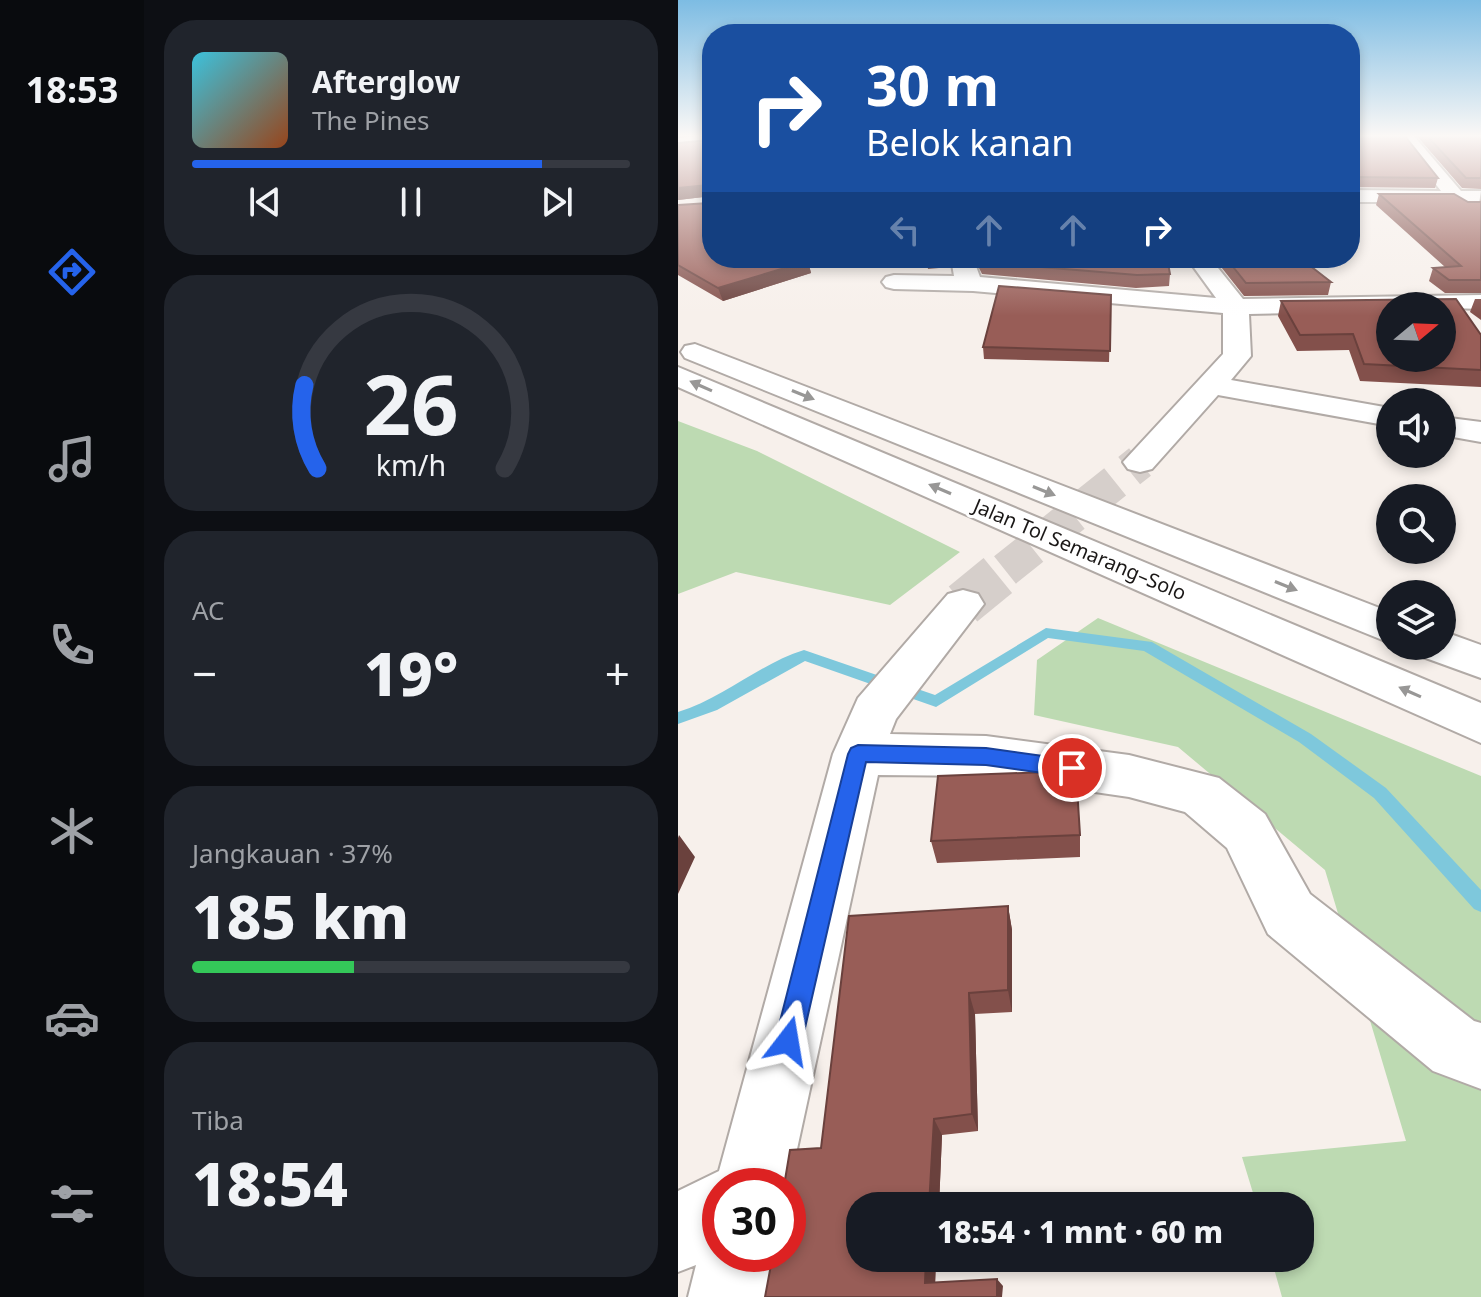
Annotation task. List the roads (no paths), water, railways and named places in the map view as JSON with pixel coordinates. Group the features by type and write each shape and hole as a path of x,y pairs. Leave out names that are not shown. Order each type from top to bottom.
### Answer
{"main road":[{"path":"1360,196 1481,197"},
{"path":"1455,196 1481,212"},
{"path":"964,268 965,275 973,284"},
{"path":"1140,462 1237,356 1236,307 1206,268"},
{"path":"894,282 973,284 1236,307 1477,306"},
{"name":"Jalan Tol Semarang–Solo","path":"678,346 1376,622"},
{"name":"Jalan Tol Semarang–Solo","path":"678,376 1481,724"},
{"path":"1211,385 1376,414"},
{"path":"1456,428 1481,432"},
{"path":"757,1168 880,712 963,604"},
{"path":"1456,652 1481,662"},
{"path":"880,712 986,756 1129,776 1201,794 1246,831 1289,914 1468,1052"},
{"path":"678,1234 702,1219"},
{"path":"728,1297 733,1272"}],"waterway":[{"path":"678,718 711,706 804,655 936,701 1046,633 1147,646 1305,738 1380,793 1481,903"}],"tunnel":[{"path":"1005,570 1140,462"},
{"path":"963,604 1007,568"}]}
